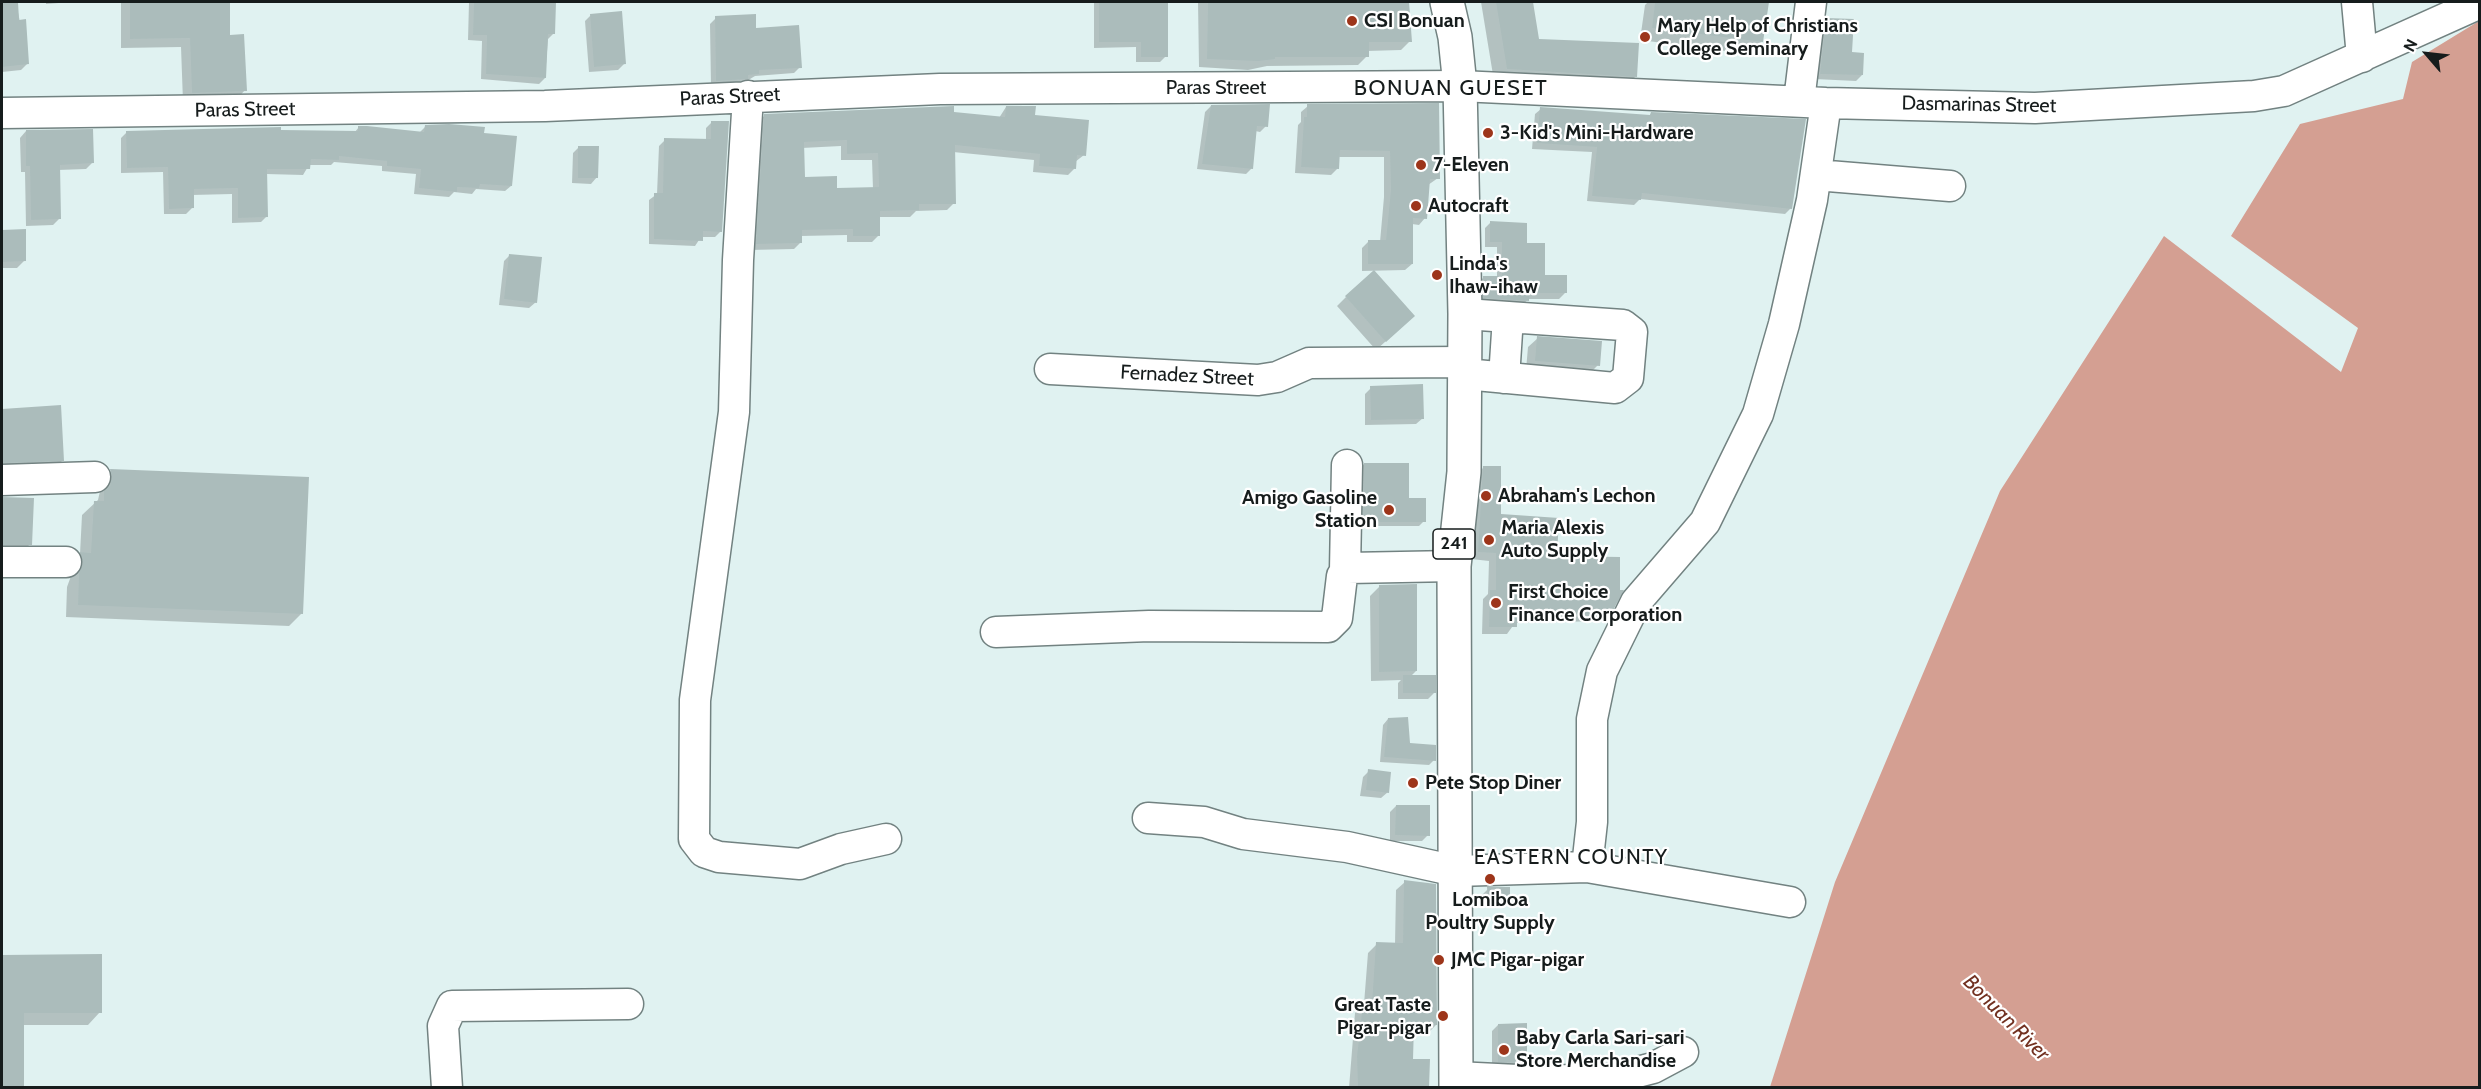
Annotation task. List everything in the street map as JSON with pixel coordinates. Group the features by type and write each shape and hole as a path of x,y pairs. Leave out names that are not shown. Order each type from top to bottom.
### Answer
{"main road":[{"name":"241","path":"1447,2 1455,37 1460,86 1465,314 1464,472 1454,566 1456,1082"}],"street":[{"path":"1587,867 1592,822 1592,718 1602,671 1636,602 1705,522 1758,414 1784,324 1816,175 1811,2"},
{"path":"2356,2 2362,57"},
{"name":"Dasmarinas Street","path":"1460,86 1813,102 2035,108 2254,96 2284,91 2480,3"},
{"name":"Paras Street","path":"2,113 545,106 940,89 1460,86"},
{"path":"748,96 738,260 734,411 695,700 694,839 704,852 719,857 800,864 841,849 886,838"},
{"path":"1816,175 1950,186"},
{"path":"1465,314 1508,316 1504,378"},
{"name":"Fernadez Street","path":"1050,369 1258,380 1277,377 1309,363 1465,368 1504,378 1615,388 1628,378 1632,332 1628,327 1508,316"},
{"path":"996,632 1149,626 1328,627 1336,618 1345,570 1347,465"},
{"path":"2,480 95,477"},
{"path":"2,562 66,562"},
{"path":"1345,570 1454,566"},
{"path":"1148,819 1204,822 1243,834 1347,847 1456,871 1587,867 1790,902"},
{"path":"447,1088 443,1026 447,1012 452,1006 628,1004"},
{"path":"1456,1082 1610,1079 1653,1068 1683,1052"}],"water":[{"name":"Bonuan River","path":"2479,21 2479,1087 1770,1087 1835,882 2000,491 2164,236 2341,372 2358,328 2231,236 2300,124 2403,99 2412,62"}],"building":[{"path":"18,2 19,20 26,19 29,64 2,67 2,3"},
{"path":"130,2 230,2 230,35 244,34 247,91 192,93 190,38 130,39"},
{"path":"474,2 556,2 555,34 548,34 546,78 486,74 487,35 473,35"},
{"path":"1099,2 1168,2 1168,57 1141,57 1141,42 1099,42"},
{"path":"1208,2 1409,2 1412,42 1369,42 1369,57 1275,57 1275,59 1258,61 1207,59"},
{"path":"1496,2 1533,2 1539,39 1639,43 1637,77 1507,69"},
{"path":"1655,2 1769,2 1763,42 1652,28"},
{"path":"622,11 626,64 594,67 590,14"},
{"path":"756,14 756,28 799,25 802,68 759,70 759,74 748,75 748,79 716,81 715,16"},
{"path":"1826,18 1854,19 1852,52 1864,53 1863,75 1820,74"},
{"path":"1439,103 1440,179 1430,179 1427,219 1413,218 1413,264 1368,264 1368,240 1386,240 1391,189 1390,151 1340,150 1339,169 1301,167 1307,104"},
{"path":"1270,104 1268,127 1257,126 1253,169 1202,164 1211,105"},
{"path":"954,106 954,112 1005,117 1006,106 1036,106 1035,115 1089,120 1086,156 1077,155 1076,169 1039,166 1040,154 955,145 956,204 919,204 919,210 880,211 880,236 853,236 853,229 802,230 802,243 756,244 764,114","holes":["847,140 847,154 878,153 879,187 837,188 837,176 805,177 804,142"]},
{"path":"1540,107 1650,115 1651,112 1806,119 1792,209 1642,193 1641,200 1592,196 1597,147 1537,143"},
{"path":"711,121 729,121 722,232 703,231 703,241 654,239 654,193 663,193 664,138 711,139"},
{"path":"425,125 485,127 484,133 517,136 512,186 480,184 479,188 457,187 457,192 419,188 421,169 387,166 387,161 339,156 339,160 311,159 310,169 267,169 268,217 238,218 238,188 194,189 194,208 169,209 168,167 127,168 126,131 281,127 281,130 358,131 358,126 367,126 424,132"},
{"path":"93,129 94,163 60,165 61,219 31,220 30,166 26,166 26,130"},
{"path":"578,146 599,146 598,178 578,178"},
{"path":"1490,221 1527,223 1527,243 1545,243 1545,275 1567,275 1567,293 1529,293 1529,301 1483,298 1483,276 1502,276 1502,242 1490,242"},
{"path":"26,229 26,261 2,262 2,230"},
{"path":"509,254 542,257 537,303 504,299"},
{"path":"1374,270 1415,316 1386,342 1345,296"},
{"path":"1537,336 1602,341 1600,366 1535,361"},
{"path":"1423,384 1424,419 1371,420 1370,386"},
{"path":"61,405 64,461 2,463 2,409"},
{"path":"1364,463 1409,463 1409,498 1426,498 1426,522 1363,522"},
{"path":"1483,466 1501,466 1501,514 1559,518 1557,556 1620,557 1620,590 1624,590 1611,614 1517,616 1517,627 1489,627 1490,590 1496,590 1496,553 1478,552"},
{"path":"110,469 309,477 303,614 78,605 79,573 83,563 80,552 91,553 94,501 104,501 104,491 110,486 112,477"},
{"path":"2,497 34,498 32,545 2,545"},
{"path":"1417,584 1417,671 1379,672 1379,585"},
{"path":"1403,675 1436,675 1436,693 1403,693"},
{"path":"1408,717 1410,743 1436,745 1436,761 1384,757 1388,718"},
{"path":"1368,769 1391,772 1389,793 1366,790"},
{"path":"1396,805 1430,805 1430,836 1395,835"},
{"path":"1404,880 1436,884 1437,1025 1414,1025 1413,1059 1430,1059 1429,1088 1358,1088 1357,1056 1363,1003 1372,1003 1376,942 1403,943"},
{"path":"1487,887 1510,887 1510,898 1488,899"},
{"path":"102,954 102,1013 24,1013 24,1088 2,1088 2,955"},
{"path":"1527,1023 1527,1063 1498,1062 1498,1024"}],"place":[{"name":"CSI Bonuan","path":"1352,21"},
{"name":"Mary Help of Christians College Seminary","path":"1645,37"},
{"name":"3-Kid's Mini-Hardware","path":"1488,133"},
{"name":"7-Eleven","path":"1421,165"},
{"name":"Autocraft","path":"1416,206"},
{"name":"Linda's Ihaw-ihaw","path":"1437,275"},
{"name":"Abraham's Lechon","path":"1486,496"},
{"name":"Amigo Gasoline Station","path":"1389,510"},
{"name":"Maria Alexis Auto Supply","path":"1489,540"},
{"name":"First Choice Finance Corporation","path":"1496,603"},
{"name":"Pete Stop Diner","path":"1413,783"},
{"name":"Lomiboa Poultry Supply","path":"1490,879"},
{"name":"JMC Pigar-pigar","path":"1439,960"},
{"name":"Great Taste Pigar-pigar","path":"1443,1016"},
{"name":"Baby Carla Sari-sari Store Merchandise","path":"1504,1050"}],"district":[{"name":"BONUAN GUESET","path":"1451,89"},
{"name":"EASTERN COUNTY","path":"1571,858"}]}
